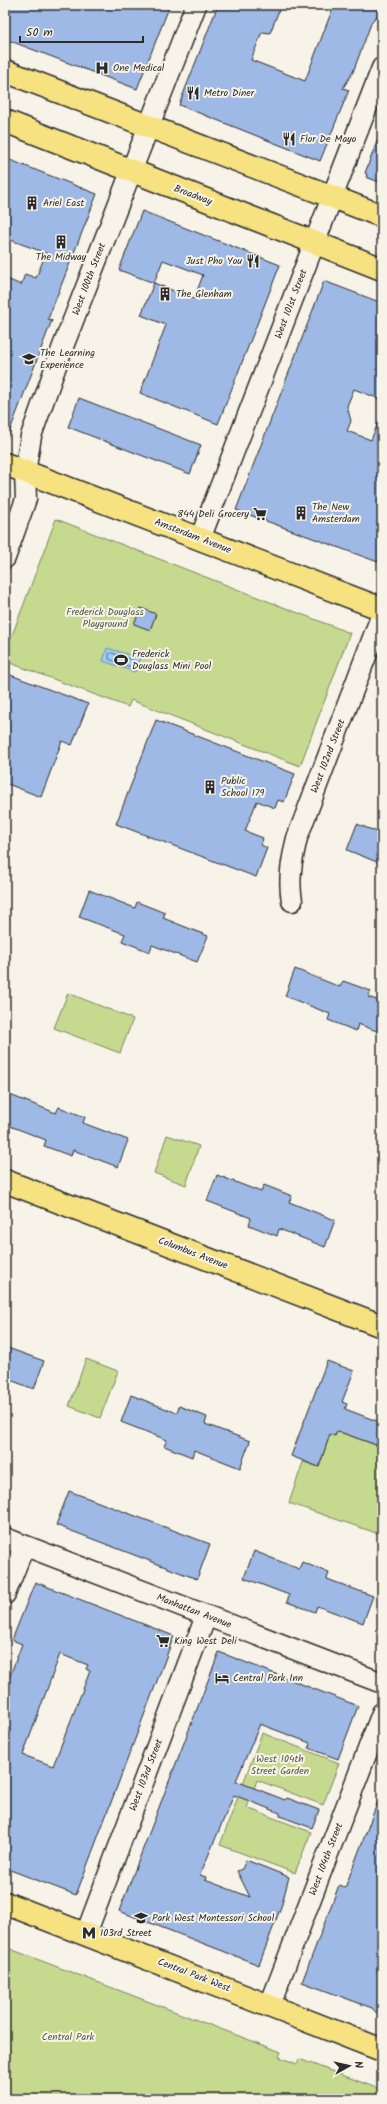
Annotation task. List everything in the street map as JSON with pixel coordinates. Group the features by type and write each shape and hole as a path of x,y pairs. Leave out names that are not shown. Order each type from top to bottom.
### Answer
{"main road":[{"path":"5,71 382,216"},
{"name":"Broadway","path":"5,121 382,269"},
{"name":"Amsterdam Avenue","path":"15,468 382,608"},
{"name":"Columbus Avenue","path":"5,1181 382,1326"},
{"name":"Central Park West","path":"5,1903 270,2005 382,2050"}],"street":[{"name":"West 100th Street","path":"5,558 26,499 15,468 31,436 62,349 196,5"},
{"name":"West 101st Street","path":"200,539 382,68"},
{"name":"West 102nd Street","path":"292,901 290,892 292,861 297,838 382,614"},
{"name":"Manhattan Avenue","path":"5,1538 382,1683"},
{"path":"5,1594 24,1546"},
{"name":"West 103rd Street","path":"86,1934 206,1616"},
{"name":"West 104th Street","path":"270,2005 382,1713"}],"green space":[{"name":"Frederick Douglass Playground","path":"56,519 350,633 300,766 131,700 128,707 5,661 5,654"},
{"path":"68,993 133,1019 120,1053 54,1028"},
{"path":"167,1135 199,1146 186,1185 154,1173"},
{"path":"86,1359 118,1371 100,1418 69,1406"},
{"path":"337,1431 382,1447 382,1535 289,1503 303,1462 319,1467 330,1434 335,1436"},
{"name":"West 104th Street Garden","path":"262,1733 339,1763 323,1805 257,1780 247,1808 311,1832 295,1873 220,1845"},
{"name":"Central Park","path":"5,1947 281,2052 279,2057 297,2064 299,2059 382,2090 382,2099 5,2099"}],"water":[{"name":"Frederick Douglass Mini Pool","path":"107,648 140,658 135,672 103,661"}],"building":[{"path":"5,5 128,5 141,10 143,5 170,5 137,89 5,39"},
{"path":"218,5 281,5 270,33 262,32 251,60 305,81 334,5 379,5 378,15 372,21 353,72 343,88 349,90 320,161 179,105"},
{"path":"381,131 382,183 366,177 367,174 365,173"},
{"path":"5,158 97,194 48,319 52,320 6,441 5,278 21,285 25,274 36,278 46,253 5,238"},
{"path":"142,211 280,265 218,424 140,393 166,325 141,315 154,283 119,270","holes":["163,260 203,275 194,299 154,283"]},
{"path":"324,281 382,303 382,400 354,389 347,406 351,421 347,431 371,440 382,413 382,550 378,562 236,510"},
{"path":"79,398 201,445 190,474 68,427"},
{"path":"141,608 156,614 150,630 134,624"},
{"path":"8,674 88,704 72,745 62,741 41,797 5,783 5,682"},
{"name":"Public School 179","path":"156,720 295,774 284,802 278,800 275,808 257,801 245,831 263,838 261,845 267,848 256,877 116,824"},
{"path":"357,824 382,834 382,864 347,850"},
{"path":"89,890 135,908 137,902 165,913 163,918 208,936 197,962 152,945 150,952 122,941 125,934 79,917"},
{"path":"295,969 340,987 343,981 371,991 368,997 382,1002 382,1033 358,1024 356,1031 328,1020 330,1014 285,996"},
{"path":"10,1095 56,1113 59,1107 85,1117 83,1123 128,1140 118,1167 73,1150 71,1156 44,1146 46,1140 5,1124 5,1108"},
{"path":"217,1175 261,1192 264,1185 292,1196 289,1202 335,1220 325,1247 279,1229 277,1236 249,1225 251,1218 207,1201"},
{"path":"5,1347 44,1361 34,1389 5,1378"},
{"path":"327,1361 354,1371 342,1402 347,1404 345,1409 382,1423 382,1447 337,1431 335,1436 330,1434 319,1467 291,1456"},
{"path":"131,1395 177,1413 179,1406 207,1417 205,1424 250,1441 240,1468 194,1450 192,1457 164,1446 167,1440 121,1422"},
{"path":"69,1491 210,1544 197,1579 56,1525"},
{"path":"254,1551 299,1569 302,1562 329,1573 327,1579 373,1596 363,1623 317,1606 315,1612 287,1602 289,1595 244,1578"},
{"path":"35,1582 174,1636 76,1895 5,1868 5,1689 22,1644 12,1640","holes":["60,1654 88,1665 86,1669 90,1671 53,1766 23,1755"]},
{"path":"219,1652 358,1706 338,1759 309,1748 310,1743 260,1724 236,1781 285,1800 287,1798 319,1810 312,1828 280,1816 280,1813 234,1795 200,1875 206,1877 205,1880 250,1897 237,1871 242,1869 246,1860 289,1877 282,1904 259,1965 119,1911"},
{"path":"381,1793 382,1960 377,1972 382,1973 382,2019 372,2008 302,1982 339,1885 345,1888"}],"place":[{"name":"One Medical","path":"102,68"},
{"name":"Metro Diner","path":"193,93"},
{"name":"Flor De Mayo","path":"289,139"},
{"name":"Ariel East","path":"32,203"},
{"name":"The Midway","path":"61,242"},
{"name":"Just Pho You","path":"253,261"},
{"name":"The Glenham","path":"165,294"},
{"name":"The Learning Experience","path":"29,359"},
{"name":"The New Amsterdam","path":"301,513"},
{"name":"844 Deli Grocery","path":"260,514"},
{"name":"Frederick Douglass Mini Pool","path":"121,660"},
{"name":"Public School 179","path":"210,787"},
{"name":"King West Deli","path":"163,1641"},
{"name":"Central Park Inn","path":"222,1678"},
{"name":"Park West Montessori School","path":"141,1918"},
{"name":"103rd Street","path":"89,1933"}]}
